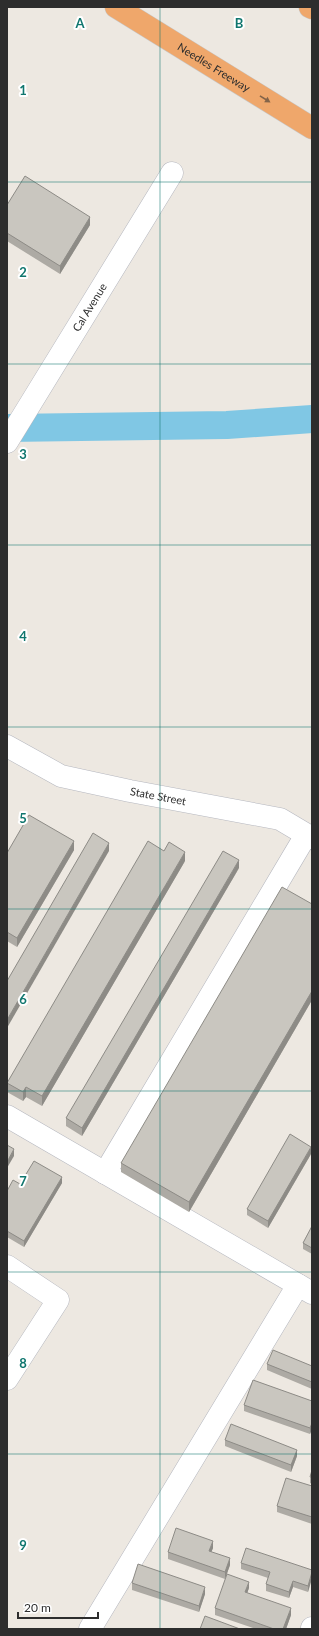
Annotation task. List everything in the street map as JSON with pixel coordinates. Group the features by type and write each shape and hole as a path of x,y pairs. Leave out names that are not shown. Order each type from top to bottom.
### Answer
{"highway":[{"path":"109,7 161,35"},
{"name":"Needles Freeway","path":"116,7 312,128"}],"street":[{"name":"Cal Avenue","path":"7,442 172,173"},
{"name":"State Street","path":"7,746 61,776 130,791 280,819 309,836"},
{"path":"105,1173 309,836"},
{"path":"7,1116 305,1289 90,1629"},
{"path":"7,1266 58,1300 7,1379"}],"building":[{"path":"25,176 90,217 60,266 7,233 7,205"},
{"path":"29,815 74,841 17,938 7,932 7,853"},
{"path":"93,833 109,843 7,1020 7,981"},
{"path":"148,841 164,851 169,842 185,852 42,1096 26,1087 23,1092 7,1083"},
{"path":"223,851 239,860 82,1128 66,1118"},
{"path":"282,887 312,904 312,991 189,1202 121,1163"},
{"path":"290,1134 311,1147 268,1221 247,1209"},
{"path":"7,1145 14,1149 7,1162"},
{"path":"34,1161 62,1177 24,1241 7,1231 7,1191 13,1180 20,1184"},
{"path":"312,1226 312,1248 303,1243"},
{"path":"273,1350 312,1366 312,1382 267,1364"},
{"path":"253,1380 312,1401 312,1423 310,1428 244,1405"},
{"path":"231,1424 297,1450 291,1465 225,1440"},
{"path":"286,1478 312,1486 312,1517 277,1506"},
{"path":"176,1528 213,1541 209,1551 230,1558 225,1572 168,1552"},
{"path":"246,1548 312,1570 308,1586 293,1581 289,1592 266,1584 270,1572 241,1563"},
{"path":"138,1564 205,1587 199,1606 132,1583"},
{"path":"227,1574 249,1582 245,1592 291,1608 283,1629 274,1629 215,1608"},
{"path":"205,1616 240,1629 200,1629"}],"waterway":[{"path":"7,428 227,425 312,419"}]}
